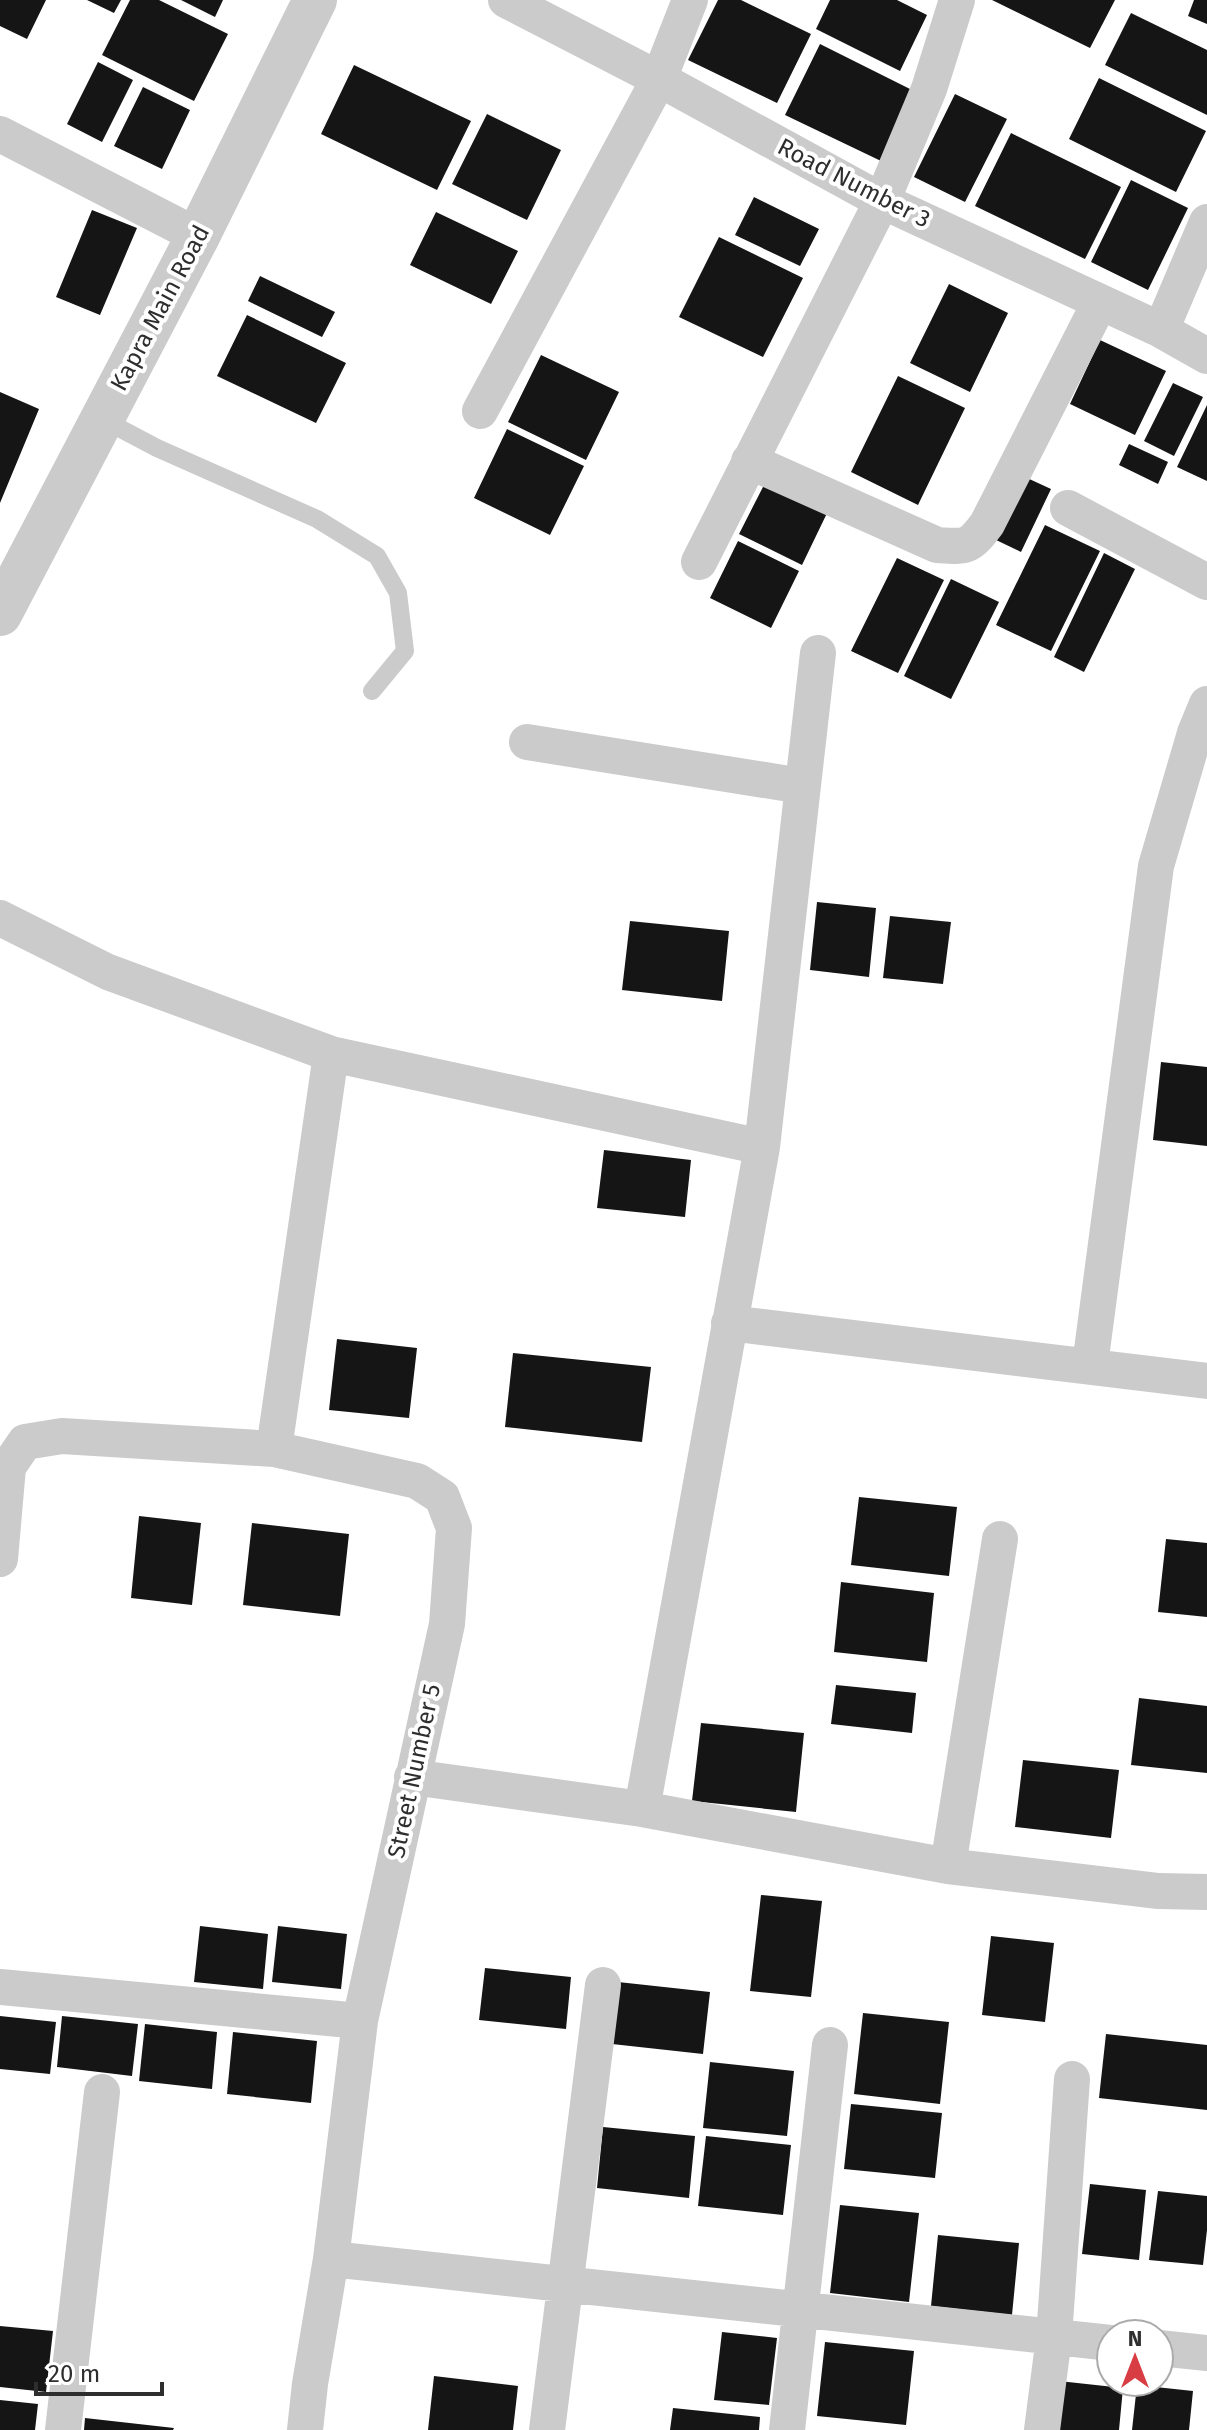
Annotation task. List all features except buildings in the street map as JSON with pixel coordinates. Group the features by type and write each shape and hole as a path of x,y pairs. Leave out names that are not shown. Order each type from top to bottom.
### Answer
{"street":[{"name":"Kapra Main Road","path":"0,614 198,236 315,0"},
{"name":"Road Number 3","path":"506,0 659,79 882,201 1161,330 1207,356"},
{"path":"480,411 659,79 690,0"},
{"path":"699,562 882,201 929,89 957,0"},
{"path":"0,134 198,236"},
{"path":"1161,330 1207,222"},
{"path":"749,461 937,545 957,546 974,542 987,524 1100,302"},
{"path":"1068,508 1207,582"},
{"path":"642,1809 762,1147 818,653"},
{"path":"1090,1365 1156,866 1195,733 1207,704"},
{"path":"527,742 802,786"},
{"path":"0,918 108,972 331,1054 762,1147"},
{"path":"274,1449 331,1054"},
{"path":"729,1323 1207,1381"},
{"name":"Street Number 5","path":"0,1559 8,1467 25,1442 62,1436 274,1449 417,1481 442,1497 454,1528 447,1624 360,2021 331,2259 305,2430"},
{"path":"948,1866 1000,1539"},
{"path":"412,1777 642,1809 948,1866 1159,1891 1207,1892"},
{"path":"547,2430 603,1985"},
{"path":"0,1987 360,2021"},
{"path":"787,2430 830,2045"},
{"path":"1042,2430 1054,2337 1072,2079"},
{"path":"63,2430 102,2092"},
{"path":"331,2259 1095,2341"},
{"path":"1175,2350 1207,2353"}],"lane":[{"path":"102,419 157,448 317,519 377,556 398,593 405,651 372,691"}]}
